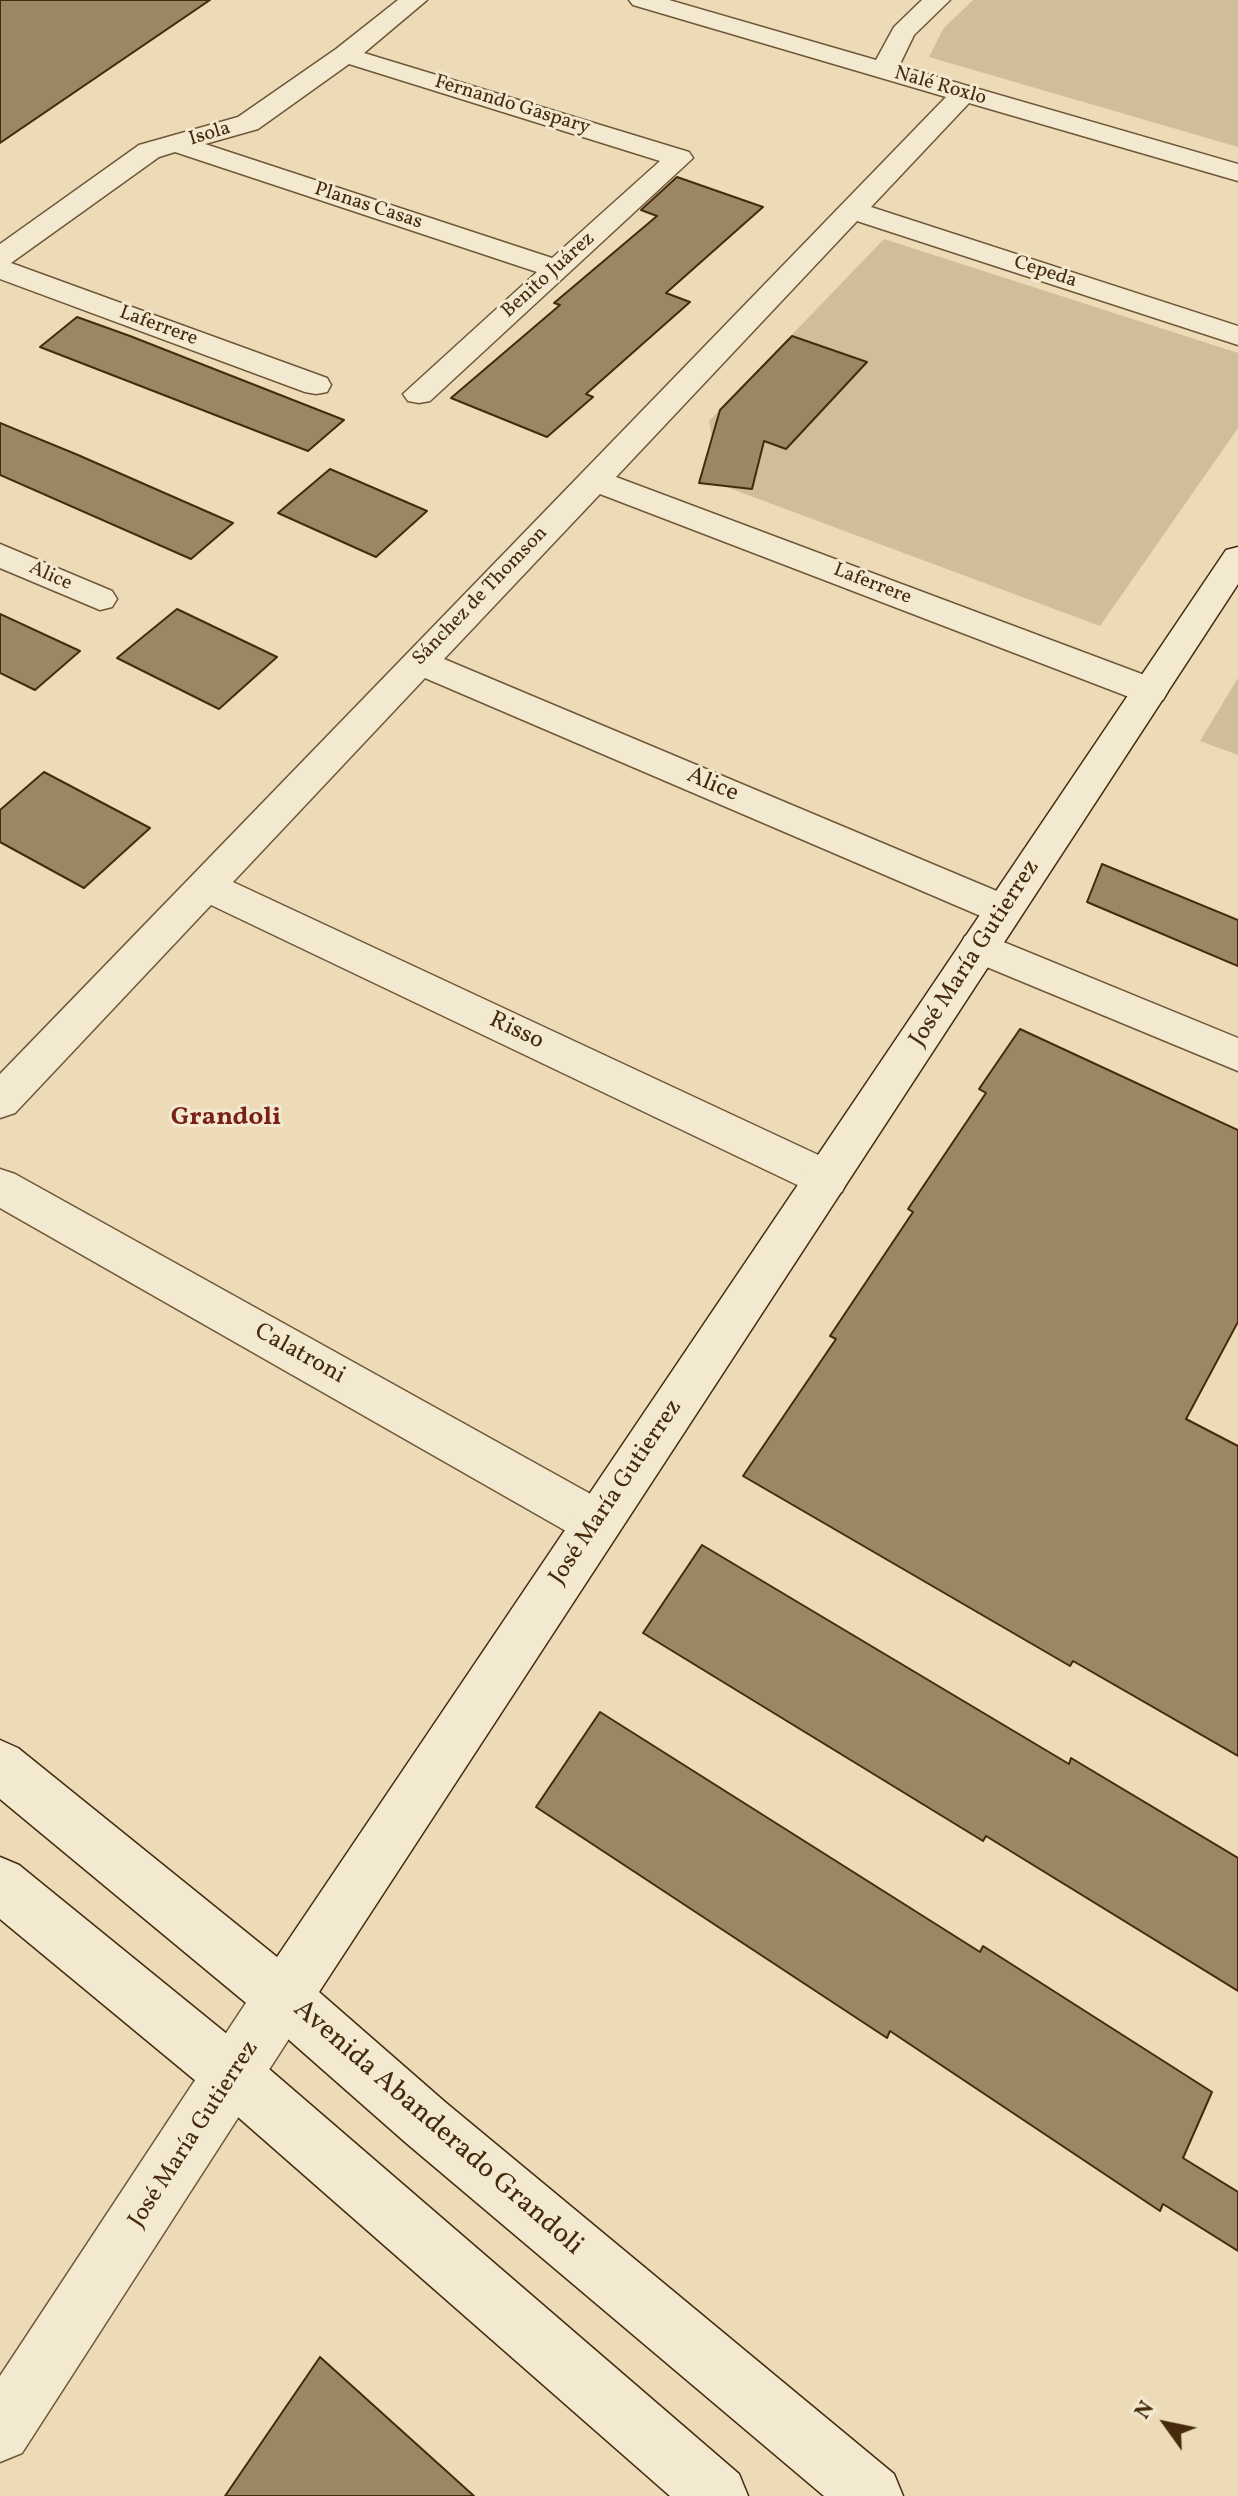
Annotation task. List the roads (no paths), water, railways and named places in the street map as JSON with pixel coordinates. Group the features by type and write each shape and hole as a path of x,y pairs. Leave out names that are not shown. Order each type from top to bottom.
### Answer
{"street":[{"name":"Isola","path":"0,257 149,151 248,123 345,55 414,0"},
{"name":"Nalé Roxlo","path":"642,0 1238,173"},
{"path":"884,71 903,32 937,0"},
{"name":"Fernando Gaspary","path":"345,55 679,158"},
{"name":"Sánchez de Thomson","path":"0,1101 963,94"},
{"name":"Planas Casas","path":"178,144 558,269"},
{"name":"Benito Juárez","path":"419,394 679,158"},
{"name":"Cepeda","path":"851,210 1238,336"},
{"name":"Laferrere","path":"0,269 316,385"},
{"name":"Laferrere","path":"594,480 1150,691"},
{"name":"Alice","path":"0,555 100,599"},
{"name":"José María Gutierrez","path":"0,2431 283,1997 1238,558"},
{"name":"Alice","path":"419,662 1004,910"},
{"name":"Risso","path":"205,886 827,1179"},
{"path":"979,947 1238,1055"},
{"name":"Calatroni","path":"0,1187 597,1523"},
{"name":"Avenida Abanderado Grandoli","path":"0,1766 283,1997 425,2122 872,2496"},
{"path":"0,1884 234,2076 717,2496"}],"district":[{"name":"Grandoli","path":"226,1119"}]}
